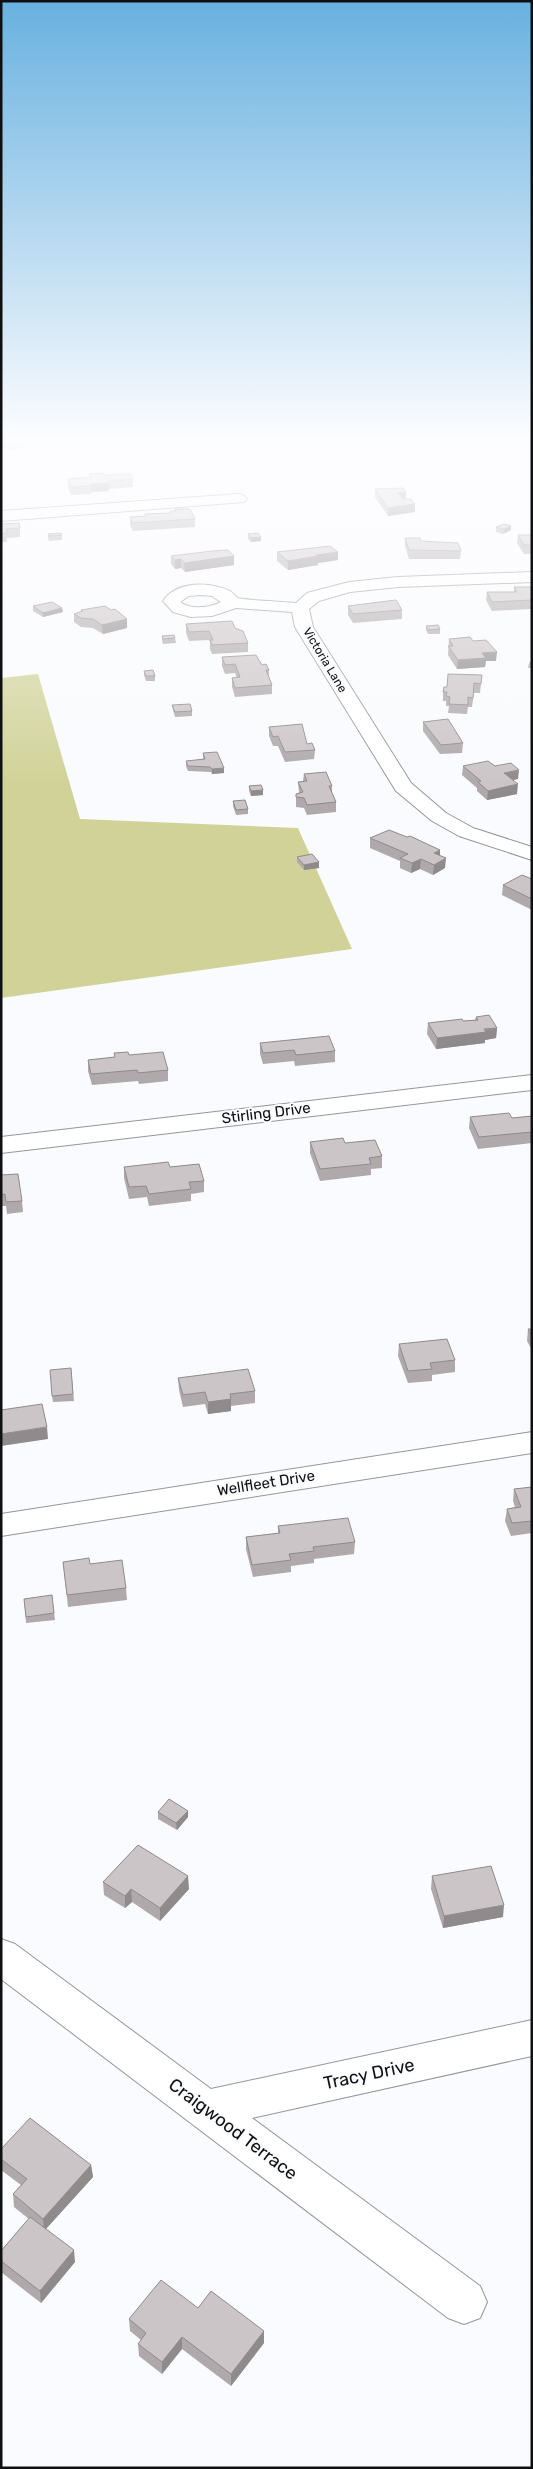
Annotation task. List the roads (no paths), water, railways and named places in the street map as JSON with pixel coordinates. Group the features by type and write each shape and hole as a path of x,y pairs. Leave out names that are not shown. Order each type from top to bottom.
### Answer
{"street":[{"name":"Victoria Lane","path":"532,577 398,582 349,587 313,597 300,608 304,627 402,787 439,817 466,832 532,854"},
{"path":"229,604 300,608"},
{"name":"Stirling Drive","path":"1,1145 532,1082"},
{"name":"Wellfleet Drive","path":"1,1525 532,1442"},
{"name":"Craigwood Terrace","path":"1,1956 464,2302"},
{"name":"Tracy Drive","path":"206,2109 532,2038"}]}
